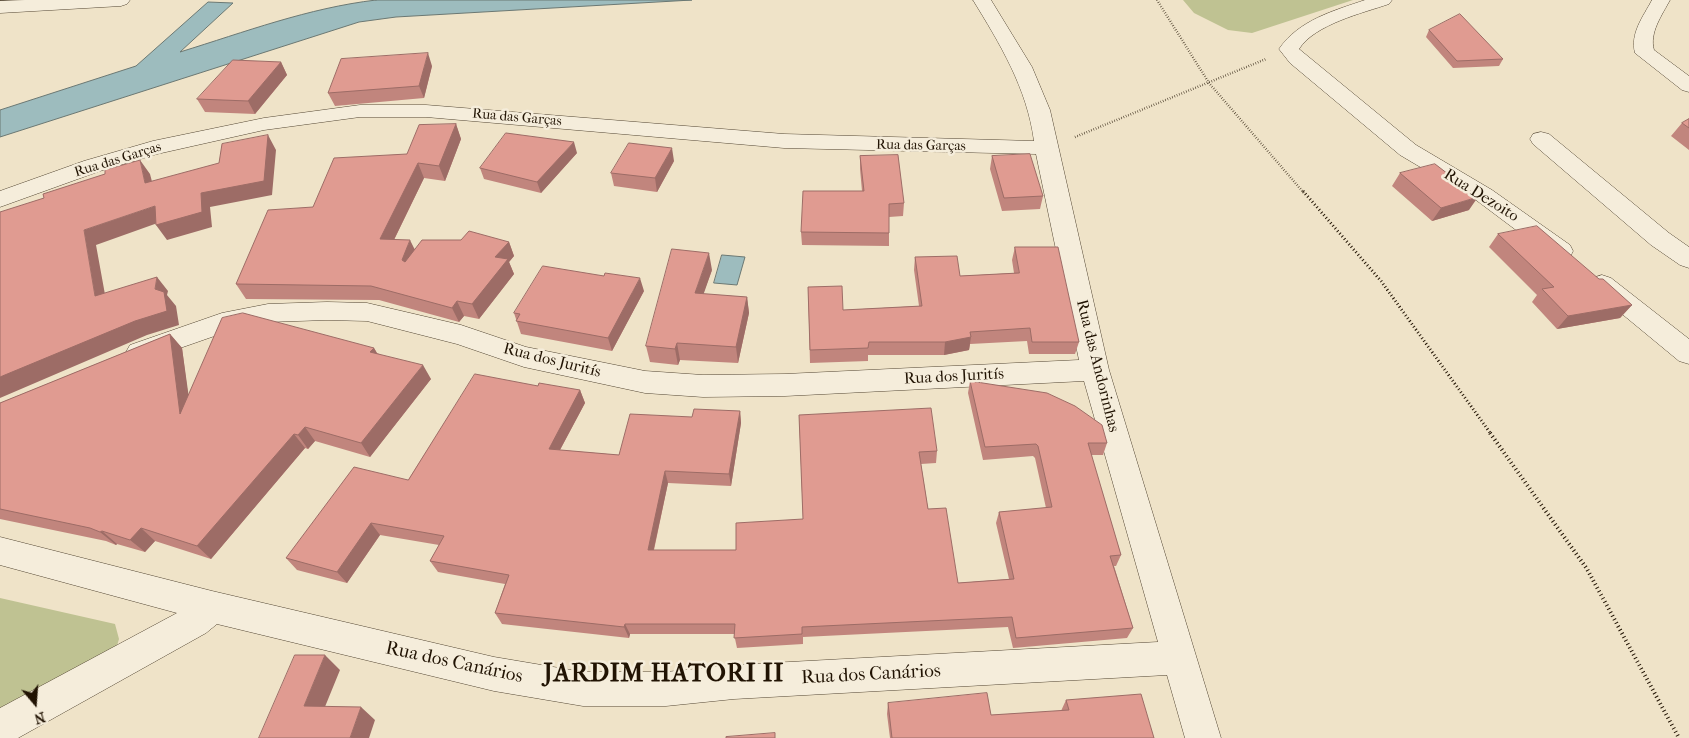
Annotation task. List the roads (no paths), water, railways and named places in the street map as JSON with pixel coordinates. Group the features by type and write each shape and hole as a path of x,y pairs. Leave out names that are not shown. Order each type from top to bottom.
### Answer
{"street":[{"path":"0,7 121,0"},
{"name":"Rua das Andorinhas","path":"982,0 1009,42 1027,78 1040,111 1046,148 1095,370 1203,738"},
{"name":"Rua Dezoito","path":"1383,0 1307,31 1293,40 1289,49 1297,60 1408,150 1521,220 1689,354"},
{"path":"1661,0 1642,37 1641,45 1645,53 1689,86"},
{"name":"Rua das Garças","path":"0,199 92,166 162,146 264,124 360,112 426,111 849,144 1046,148"},
{"path":"1541,139 1660,239 1689,259"},
{"name":"Rua dos Juritís","path":"114,363 158,344 222,323 268,313 327,311 367,312 461,335 524,357 645,382 703,386 785,385 1095,370"},
{"name":"Rua dos Canários","path":"0,551 212,606 494,674 583,689 666,688 734,682 1180,658"},
{"path":"0,728 194,622 212,606"}],"water":[{"path":"376,0 692,0 396,17 359,22 0,137 0,110 136,66 208,2 233,3 180,52 301,15"},
{"path":"722,255 745,257 737,285 714,283"}],"district":[{"name":"JARDIM HATORI II","path":"664,675"}]}
